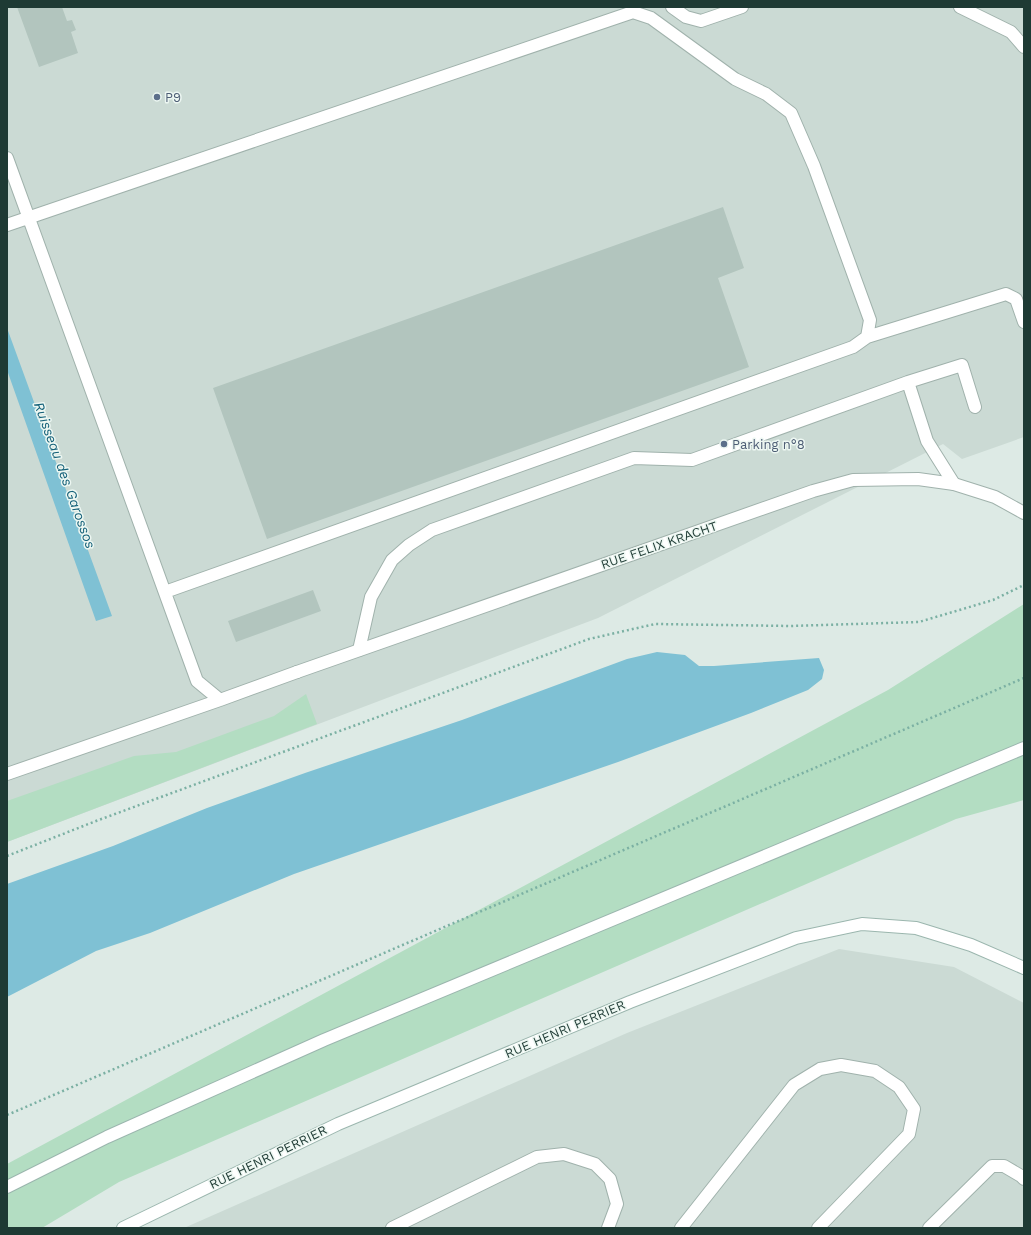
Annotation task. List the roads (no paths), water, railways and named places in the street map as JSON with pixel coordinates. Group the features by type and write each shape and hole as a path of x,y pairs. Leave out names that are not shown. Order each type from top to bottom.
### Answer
{"street":[{"path":"7,225 645,7"},
{"path":"672,7 686,17 701,21 742,7"},
{"path":"960,7 1011,32 1024,47"},
{"path":"633,12 651,18 735,79 766,94 791,113 814,166 870,320 867,337"},
{"path":"7,158 197,681 220,700"},
{"path":"165,592 853,347 867,337 1006,294 1016,299 1024,322"},
{"path":"359,650 371,597 392,560 432,530 634,458 692,460 908,382 962,365 975,407"},
{"path":"908,382 927,441 954,484"},
{"name":"RUE FELIX KRACHT","path":"7,774 812,491 853,480 918,479 954,484 995,497 1024,513"},
{"path":"7,1187 107,1137 324,1040 1022,750"},
{"name":"RUE HENRI PERRIER","path":"123,1228 338,1124 630,1002 796,938 862,924 916,928 971,945 1024,968"},
{"path":"681,1228 794,1085 820,1069 841,1065 875,1071 899,1087 914,1109 909,1134 818,1228"},
{"path":"392,1228 538,1157 564,1154 595,1164 610,1179 617,1204 608,1228"},
{"path":"929,1228 992,1166 1004,1166 1024,1179"}],"water":[{"path":"7,328 112,616 96,621 7,370"},
{"path":"657,652 685,655 699,666 819,658 824,670 822,679 808,690 751,713 618,762 294,874 150,933 96,951 7,997 7,884 113,846 207,808 305,773 462,720 627,659"}],"place":[{"name":"P9","path":"157,97"},
{"name":"Parking n°8","path":"724,444"}],"water label":[{"name":"Ruisseau des Garossos","path":"65,475"}]}
